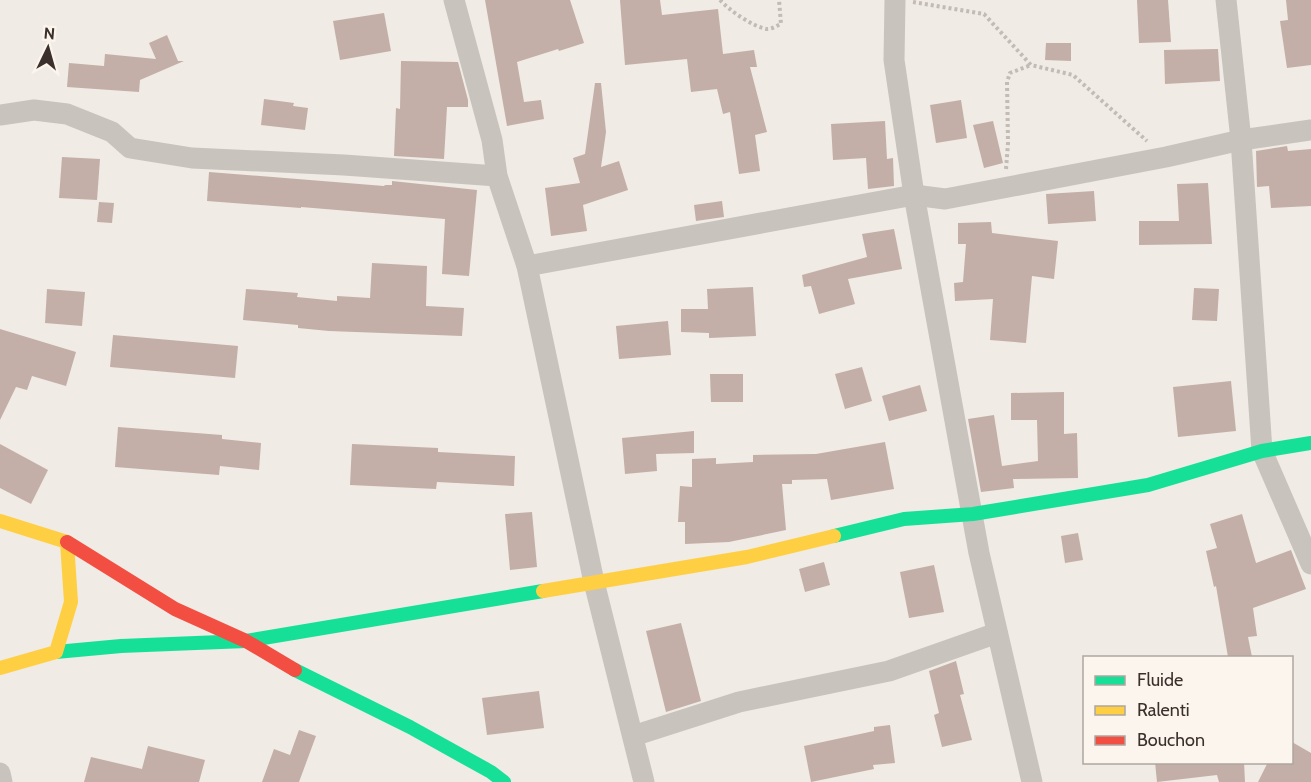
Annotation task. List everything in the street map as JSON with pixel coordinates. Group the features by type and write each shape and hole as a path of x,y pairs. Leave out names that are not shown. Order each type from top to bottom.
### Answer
{"street":[{"path":"454,0 492,140 497,176 527,266 594,582 644,782"},
{"path":"895,0 894,60 914,195 979,553 1032,782"},
{"path":"1226,0 1241,141 1262,451 1311,564"},
{"path":"0,115 34,110 67,114 112,132 130,148 192,158 345,165 497,176"},
{"path":"527,266 914,195 945,199 1241,141 1311,130"},
{"path":"0,668 56,652 121,646 246,641 747,557 904,519 973,514 1148,485 1262,451 1311,443"},
{"path":"0,520 67,542 175,609 246,641 305,675 410,727 491,772 504,782"},
{"path":"56,652 71,602 67,542"},
{"path":"633,736 740,702 889,671 997,633"},
{"path":"0,773 2,782"}],"path":[{"path":"720,0 746,20 765,29 781,24 779,0"},
{"path":"904,0 984,14 1031,65 1073,75 1166,157"},
{"path":"1004,188 1008,142 1007,82 1010,73 1031,65"}],"building":[{"path":"485,0 570,0 584,43 517,62 524,102 541,100 544,119 507,126"},
{"path":"620,0 660,0 662,15 718,9 723,54 754,50 757,67 750,67 767,132 755,135 760,171 739,174 730,112 723,114 717,89 691,92 687,59 625,65"},
{"path":"1137,0 1168,0 1171,42 1139,43"},
{"path":"1286,0 1311,0 1311,65 1287,68 1280,21 1288,20"},
{"path":"384,13 391,51 340,60 333,21"},
{"path":"167,35 178,61 184,61 140,80 139,92 67,87 69,63 104,66 105,54 156,59 149,43"},
{"path":"1046,43 1071,43 1071,61 1045,60"},
{"path":"1218,49 1220,81 1165,84 1164,50"},
{"path":"401,61 458,62 468,107 447,107 444,159 394,156 396,108 400,109"},
{"path":"595,83 601,83 606,132 601,167 619,161 628,190 583,205 587,231 551,236 545,188 580,183 573,158 585,154"},
{"path":"264,99 294,103 293,106 308,108 305,130 261,125"},
{"path":"961,100 967,138 936,143 930,105"},
{"path":"885,121 887,159 893,158 894,186 868,189 866,158 833,160 831,124"},
{"path":"993,121 1003,163 984,168 973,125"},
{"path":"1287,146 1288,151 1311,149 1311,206 1271,208 1269,186 1257,187 1256,151"},
{"path":"62,157 100,159 97,200 59,198"},
{"path":"209,172 384,186 392,185 392,181 477,190 469,276 442,274 445,219 207,201"},
{"path":"1208,183 1212,244 1139,245 1139,221 1179,221 1177,184"},
{"path":"1094,191 1096,221 1048,224 1046,194"},
{"path":"722,201 724,217 696,221 694,205"},
{"path":"99,202 114,203 112,223 97,222"},
{"path":"991,222 992,233 1058,241 1054,279 1032,276 1026,343 990,340 993,299 955,301 954,283 963,282 966,244 958,244 958,223"},
{"path":"894,229 902,269 848,279 855,304 819,314 811,286 804,287 802,275 867,257 862,234"},
{"path":"372,263 427,266 426,306 464,308 462,336 329,331 298,328 298,325 243,320 246,289 298,293 297,297 337,301 337,296 370,298"},
{"path":"753,287 756,336 709,338 709,333 681,332 681,309 708,309 707,289"},
{"path":"1194,288 1219,289 1217,321 1192,320"},
{"path":"47,289 85,292 82,326 45,323"},
{"path":"668,321 671,355 619,359 616,326"},
{"path":"0,329 76,352 66,386 32,376 27,390 16,387 0,420"},
{"path":"113,335 238,346 235,378 110,367"},
{"path":"862,367 872,401 845,409 835,374"},
{"path":"710,374 743,374 743,402 711,402"},
{"path":"1231,381 1236,431 1178,437 1173,387"},
{"path":"920,385 927,411 889,421 882,396"},
{"path":"1064,392 1064,434 1077,433 1078,478 1013,479 1014,488 981,492 968,419 994,415 1002,466 1038,461 1037,420 1011,420 1011,393"},
{"path":"118,427 222,435 222,439 261,443 259,470 220,466 219,475 115,467"},
{"path":"694,431 694,453 656,454 657,471 625,474 622,438"},
{"path":"885,442 894,489 831,500 827,479 792,480 792,484 782,484 786,530 729,542 685,544 685,522 678,522 680,486 692,487 692,459 716,458 716,464 753,462 753,455 816,454"},
{"path":"0,444 48,470 31,504 0,488"},
{"path":"352,444 438,448 438,452 515,456 514,486 437,482 436,489 350,485"},
{"path":"532,512 537,567 510,570 505,514"},
{"path":"1242,514 1256,563 1291,550 1306,589 1253,608 1257,636 1248,637 1252,656 1228,656 1216,586 1214,587 1206,551 1217,548 1210,524"},
{"path":"1078,533 1083,560 1065,563 1061,536"},
{"path":"824,562 830,585 805,592 799,569"},
{"path":"934,565 944,612 909,618 900,572"},
{"path":"681,623 701,701 666,712 646,631"},
{"path":"956,661 964,694 960,695 972,740 942,747 934,715 939,713 929,671"},
{"path":"539,691 544,728 487,735 482,698"},
{"path":"890,725 895,763 873,765 874,769 811,782 804,746 874,731 874,727"},
{"path":"299,730 316,736 299,782 262,782 274,749 290,755"},
{"path":"1293,743 1311,753 1311,782 1258,782 1267,764 1293,764"},
{"path":"148,746 205,760 199,782 84,782 91,757 142,769"},
{"path":"1155,764 1244,764 1245,782 1219,782 1217,775 1157,782"}],"traffic: fast":[{"path":"834,536 904,519 973,514 1148,485 1262,451 1311,443"},
{"path":"56,652 121,646 246,641 543,591"},
{"path":"295,670 410,727 491,772 504,782"}],"traffic: slow":[{"path":"0,521 67,542 71,602 56,652 0,668"},
{"path":"543,591 747,557 834,536"}],"traffic: jam":[{"path":"67,542 175,609 246,641 295,670"}]}
